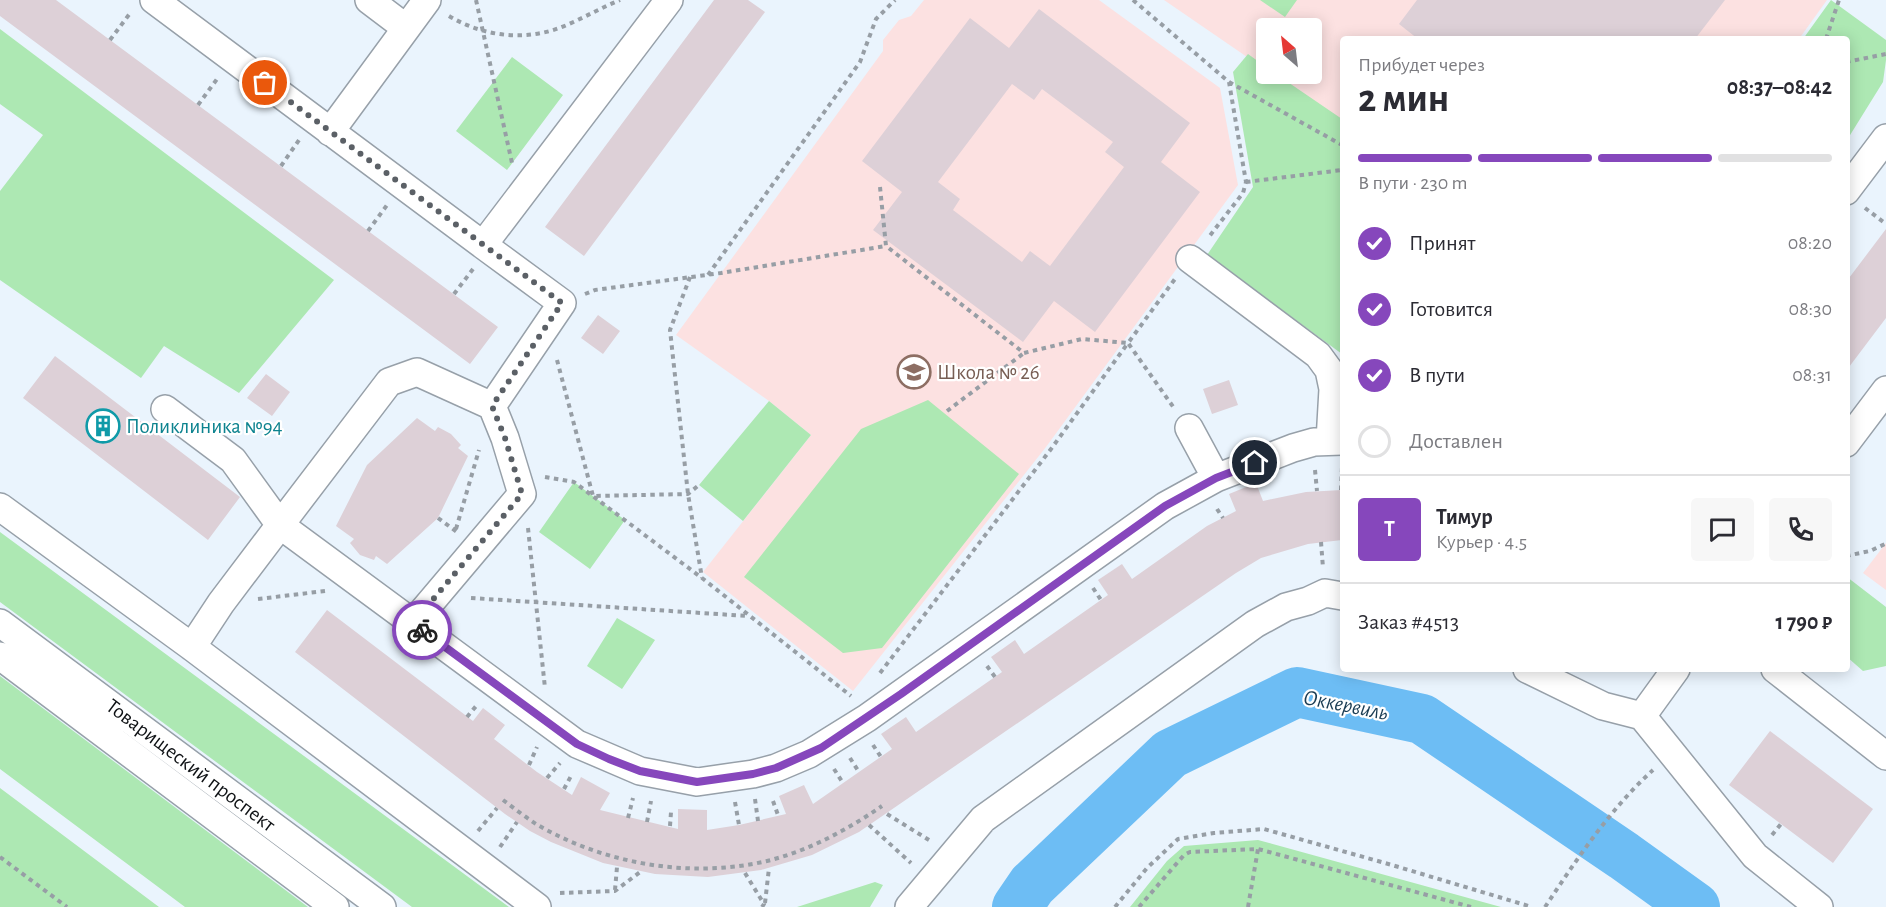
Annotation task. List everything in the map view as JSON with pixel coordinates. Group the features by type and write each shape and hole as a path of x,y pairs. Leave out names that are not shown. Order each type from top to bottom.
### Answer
{"street":[{"path":"369,0 406,28"},
{"path":"483,245 669,0"},
{"path":"330,132 426,1"},
{"path":"144,4 330,132 483,245 555,314 492,406"},
{"path":"1850,186 1886,138"},
{"path":"165,409 233,460 280,525 577,744 640,771 697,782 731,779 776,768 821,748 867,718 1165,506 1216,478 1293,448 1314,442 1336,441 1333,389 1329,370 1318,355 1191,259"},
{"path":"192,647 221,603 389,382 417,372 492,406 505,438 522,494 413,623"},
{"path":"1850,438 1886,390"},
{"path":"1189,428 1216,478"},
{"path":"0,507 192,647 537,907"},
{"path":"909,907 983,819 1255,624 1286,608 1308,602 1325,593 1340,596"},
{"name":"Товарищеский проспект","path":"0,623 382,907"},
{"name":"Товарищеский проспект","path":"0,656 335,907"},
{"path":"1533,672 1603,706 1642,716 1755,856 1819,907"},
{"path":"1642,716 1674,672"},
{"path":"1779,672 1886,756"}],"path":[{"path":"476,0 511,160"},
{"path":"426,1 457,21 483,32 509,35 539,34 569,24 620,0"},
{"path":"708,275 860,62 876,19 895,0"},
{"path":"1133,0 1229,82 1340,144"},
{"path":"1827,36 1839,0"},
{"path":"110,40 144,4"},
{"path":"1850,61 1886,54"},
{"path":"873,682 1243,193 1246,182 1229,82"},
{"path":"1246,182 1340,170"},
{"path":"880,187 886,246 1024,353"},
{"path":"593,496 555,314 595,290 708,275 886,246"},
{"path":"690,277 670,330 688,494 702,578"},
{"path":"947,411 1024,353 1082,339 1128,343 1189,428"},
{"path":"455,531 492,406"},
{"path":"540,476 573,482 593,496 702,578 858,701 867,718"},
{"path":"593,496 688,494 699,485"},
{"path":"527,519 549,722 529,765"},
{"path":"1850,555 1870,551 1885,544"},
{"path":"221,603 362,587"},
{"path":"1092,588 1101,600"},
{"path":"435,596 749,616"},
{"path":"986,665 994,677"},
{"path":"467,717 477,705"},
{"path":"872,744 881,757"},
{"path":"564,789 572,776"},
{"path":"1545,907 1578,858 1631,790"},
{"path":"503,800 535,824 580,845 642,863 707,868 744,865 787,855 833,836 882,806"},
{"path":"772,801 778,816"},
{"path":"477,831 497,808"},
{"path":"670,826 671,812"},
{"path":"887,814 953,854"},
{"path":"499,848 517,822"},
{"path":"869,825 932,882"},
{"path":"1115,907 1147,868 1178,839 1214,833 1264,830 1532,907"},
{"path":"1139,907 1184,855 1190,852 1258,849 1471,907"},
{"path":"1248,907 1258,849"},
{"path":"0,857 67,907"},
{"path":"615,891 617,867"},
{"path":"763,905 769,868"},
{"path":"560,893 615,891 640,872"},
{"path":"745,873 763,905"}],"shaded area":[{"name":"Школа № 26","path":"924,0 1099,0 1220,88 1238,185 1046,447 853,691 703,572 811,435 769,401 676,335 883,51 883,40 899,20 911,16"},
{"path":"1164,0 1827,0 1801,36 1340,36 1340,122 1285,84 1322,84 1322,18 1256,18 1256,63"},
{"path":"1886,543 1886,590 1863,573"}],"green space":[{"path":"1260,0 1297,0 1285,17"},
{"path":"1831,0 1886,40 1883,82 1850,135 1850,36 1805,36"},
{"path":"0,29 334,280 239,393 164,346 141,378 0,280 0,191 43,135 0,104"},
{"path":"1248,54 1256,60 1256,84 1291,84 1340,118 1340,353 1207,255 1253,187 1233,72"},
{"path":"512,57 563,95 507,170 456,131"},
{"path":"928,400 1019,474 882,648 843,653 744,577 861,429"},
{"path":"769,401 811,435 743,521 699,485"},
{"path":"574,482 625,520 590,569 539,532"},
{"path":"0,532 509,907 412,907 0,602"},
{"path":"1850,579 1886,607 1886,666 1863,671 1850,660"},
{"path":"617,618 655,640 622,689 587,666"},
{"path":"0,676 308,907 185,907 0,769"},
{"path":"0,788 159,907 0,907"},
{"path":"1258,840 1501,907 1130,907 1167,861 1184,846"},
{"path":"875,882 883,885 870,907 797,907"}],"building":[{"path":"0,0 56,0 498,327 470,364 0,16"},
{"path":"714,0 748,0 765,12 584,256 545,227"},
{"path":"1417,0 1725,0 1697,36 1414,36 1399,24"},
{"path":"1039,9 1190,123 1161,162 1200,192 1095,332 1054,301 1023,342 873,230 902,192 862,161 970,18 1009,48","holes":["1012,84 1034,100 1042,89 1113,142 1105,152 1124,167 1050,266 1030,251 1022,262 953,210 960,199 938,182"]},
{"path":"1886,229 1886,318 1850,366 1850,277"},
{"path":"598,315 620,331 603,354 581,338"},
{"name":"Поликлиника №94","path":"55,356 240,497 208,540 23,398"},
{"path":"266,374 290,392 272,416 247,398"},
{"path":"1229,380 1238,405 1212,414 1203,389"},
{"path":"417,418 435,431 438,427 451,434 461,445 458,448 468,456 438,518 387,564 376,556 374,560 360,555 350,543 354,539 336,526 367,465"},
{"path":"1256,483 1263,501 1306,492 1340,490 1340,540 1308,544 1261,558 859,832 812,855 761,870 708,877 655,874 603,863 551,842 505,814 295,652 327,610 473,721 483,708 505,725 494,739 572,795 581,777 610,793 600,810 678,829 678,809 707,810 707,830 739,825 786,814 779,796 804,785 813,804 892,749 881,734 906,717 916,732 1002,672 991,657 1015,640 1024,654 1108,595 1098,580 1122,564 1132,579 1207,526 1236,511 1229,494"},
{"path":"1770,731 1873,809 1833,863 1729,785"}],"waterway":[{"name":"Оккервиль","path":"1017,907 1032,885 1170,754 1297,692 1422,719 1695,907"}],"way so far":[{"path":"265,83 562,303 492,406 505,438 522,494 413,623 422,630"}],"place":[{"name":"Школа № 26","path":"914,372"},
{"name":"Поликлиника №94","path":"103,426"}],"route":[{"path":"422,630 577,744 640,771 697,782 731,779 776,768 821,748 867,718 1165,506 1216,478 1255,463"}]}
